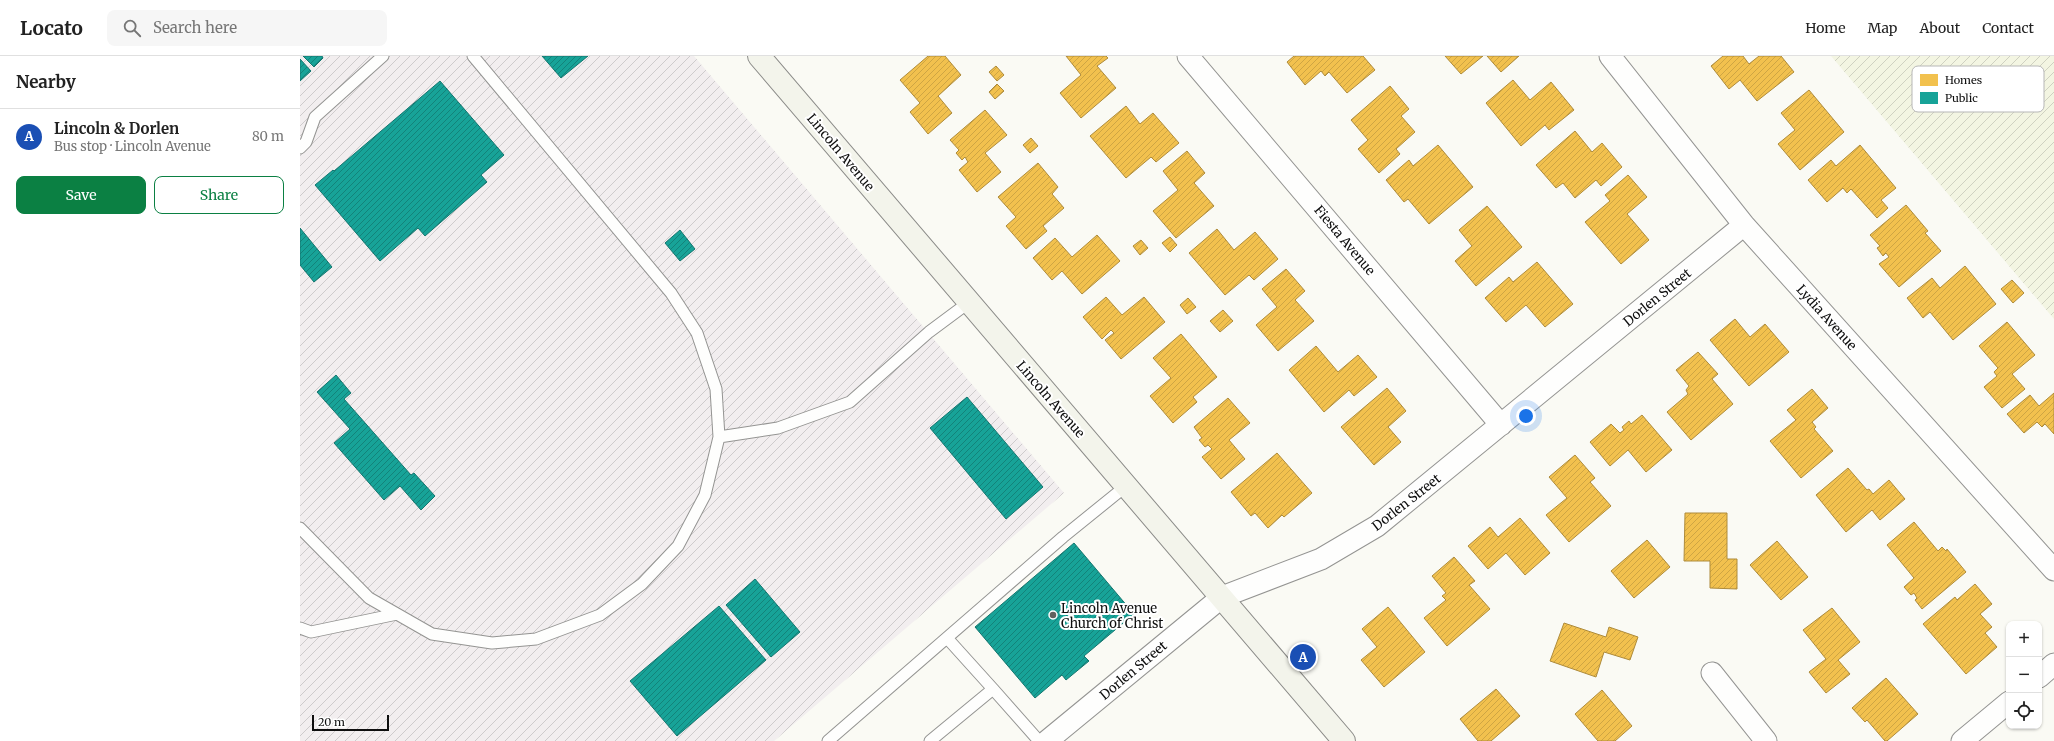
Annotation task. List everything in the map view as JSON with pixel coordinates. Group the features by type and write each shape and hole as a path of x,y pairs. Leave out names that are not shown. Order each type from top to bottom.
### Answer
{"street":[{"name":"Lincoln Avenue","path":"759,56 968,303 1222,597 1344,741"},
{"name":"Fiesta Avenue","path":"1188,56 1501,425"},
{"name":"Lydia Avenue","path":"1610,56 1744,226 2054,570"},
{"name":"Dorlen Street","path":"1047,741 1222,597 1321,560 1377,526 1744,226"},
{"path":"2042,674 2054,664"},
{"path":"1712,673 1766,741"},
{"path":"1962,741 2006,704"}],"lane":[{"path":"300,148 306,142 315,117 383,56"},
{"path":"300,528 369,598 432,634 492,643 536,639 600,615 642,584 678,546 705,495 719,437 716,389 697,333 671,293 473,56"},
{"path":"719,437 778,428 850,402 929,332 968,303"},
{"path":"828,741 1064,537 1126,486"},
{"path":"300,628 311,632 397,614"},
{"path":"947,638 1039,741"},
{"path":"930,741 993,689"}],"shaded area":[{"path":"300,56 694,56 1064,493 774,741 300,741"}],"green space":[{"path":"1831,56 2054,56 2054,319"}],"building: Homes":[{"path":"928,56 945,56 961,75 938,96 952,113 928,134 910,112 920,103 900,80"},
{"path":"1066,56 1106,56 1108,58 1097,66 1116,88 1081,118 1060,93 1081,75"},
{"path":"1294,56 1363,56 1375,70 1347,93 1329,72 1325,76 1321,71 1305,85 1287,62"},
{"path":"1445,56 1483,56 1461,74"},
{"path":"1487,56 1519,56 1501,72"},
{"path":"1723,56 1743,56 1749,64 1759,56 1781,56 1794,72 1757,101 1740,80 1729,89 1711,66"},
{"path":"996,66 1004,75 997,81 989,72"},
{"path":"1513,80 1530,100 1551,82 1574,110 1549,130 1545,125 1521,146 1486,103"},
{"path":"997,84 1004,91 995,99 989,92"},
{"path":"1390,86 1409,109 1401,116 1415,132 1396,149 1400,154 1379,173 1358,149 1368,140 1351,120"},
{"path":"1809,90 1844,132 1800,170 1778,144 1795,130 1781,113"},
{"path":"1126,106 1140,124 1153,113 1179,143 1156,162 1151,157 1126,178 1090,136"},
{"path":"985,110 1007,135 985,153 1001,172 977,192 959,170 968,162 965,157 962,160 956,153 959,150 950,140"},
{"path":"1575,131 1592,152 1602,143 1622,167 1601,186 1596,180 1575,198 1563,183 1556,188 1536,165"},
{"path":"1031,138 1038,146 1030,153 1023,145"},
{"path":"1438,145 1473,187 1429,224 1408,199 1404,202 1386,180 1409,160 1413,166"},
{"path":"1860,145 1896,188 1881,200 1888,208 1877,218 1851,189 1847,193 1843,188 1827,202 1808,180 1831,160 1836,166"},
{"path":"1187,151 1205,173 1194,183 1214,206 1176,238 1153,211 1178,190 1163,171"},
{"path":"1038,163 1058,187 1052,194 1064,208 1043,226 1047,231 1026,249 1006,226 1016,217 998,197"},
{"path":"1628,175 1647,197 1627,214 1649,240 1621,264 1585,222 1610,201 1605,195"},
{"path":"1906,205 1928,231 1925,233 1941,251 1899,287 1879,264 1889,257 1886,253 1883,256 1877,248 1880,246 1870,235"},
{"path":"1487,206 1522,247 1476,286 1455,261 1472,246 1459,230"},
{"path":"1217,229 1234,250 1255,232 1278,259 1254,280 1249,275 1225,295 1189,253"},
{"path":"1097,235 1120,261 1082,294 1062,271 1052,280 1033,258 1055,238 1072,257"},
{"path":"1170,237 1177,245 1170,252 1162,243"},
{"path":"1141,240 1148,248 1140,255 1133,246"},
{"path":"1537,262 1573,304 1545,327 1526,305 1506,322 1485,298 1509,277 1513,282"},
{"path":"1965,266 1996,304 1953,340 1930,312 1923,318 1907,298 1932,278 1940,288"},
{"path":"1286,269 1305,291 1295,300 1314,321 1278,351 1256,325 1277,307 1262,289"},
{"path":"2012,280 2024,293 2013,303 2001,289"},
{"path":"1106,297 1122,315 1144,297 1165,322 1121,359 1105,340 1114,333 1111,330 1102,339 1083,317"},
{"path":"1188,298 1196,307 1187,314 1180,305"},
{"path":"1223,310 1233,321 1220,332 1210,321"},
{"path":"1735,319 1750,337 1765,324 1789,352 1749,386 1710,340"},
{"path":"2007,322 2035,355 2012,374 2025,389 2002,408 1984,387 1997,376 1994,372 1998,368 1979,346"},
{"path":"1181,334 1217,377 1193,397 1197,402 1173,423 1150,396 1171,378 1153,358"},
{"path":"1316,346 1338,372 1358,355 1377,377 1354,396 1349,390 1324,412 1289,370"},
{"path":"1698,352 1718,374 1712,379 1733,404 1691,440 1667,412 1688,394 1686,390 1689,386 1676,370"},
{"path":"1387,388 1406,411 1388,427 1401,442 1374,465 1341,427"},
{"path":"1812,389 1828,408 1812,422 1816,427 1814,429 1833,451 1801,478 1770,441 1796,420 1787,410"},
{"path":"2054,393 2054,434 2045,424 2042,427 2037,422 2024,433 2007,414 2030,395 2039,406"},
{"path":"1228,398 1250,423 1229,440 1245,459 1221,479 1202,457 1212,449 1208,445 1205,447 1199,440 1202,438 1194,427"},
{"path":"1642,415 1672,450 1646,472 1628,450 1610,466 1590,442 1611,424 1620,433 1624,430 1622,427 1629,421 1631,424"},
{"path":"1277,453 1312,493 1284,517 1282,515 1268,528 1255,513 1251,516 1231,492"},
{"path":"1575,455 1595,478 1590,482 1611,506 1569,542 1546,515 1567,498 1549,477"},
{"path":"1848,468 1867,490 1869,489 1873,494 1889,480 1905,499 1880,520 1872,510 1846,532 1816,495"},
{"path":"1685,513 1727,513 1727,559 1737,559 1737,589 1710,588 1710,561 1684,561"},
{"path":"1520,518 1550,553 1525,575 1506,553 1488,569 1468,546 1490,527 1498,537"},
{"path":"1914,522 1938,551 1942,547 1946,551 1947,549 1966,572 1922,609 1915,600 1917,598 1914,593 1911,595 1904,587 1914,578 1887,545"},
{"path":"1647,540 1670,567 1634,598 1611,571"},
{"path":"1777,541 1808,577 1781,600 1750,565"},
{"path":"1454,557 1475,581 1469,585 1490,609 1447,646 1424,618 1446,600 1442,596 1446,593 1432,576"},
{"path":"1975,584 1992,604 1980,614 1992,627 1985,633 1997,647 1966,674 1923,624 1955,597 1957,600"},
{"path":"1388,607 1425,652 1384,687 1361,660 1377,647 1362,629"},
{"path":"1832,608 1860,642 1838,660 1850,674 1826,693 1809,672 1826,659 1803,630"},
{"path":"1564,623 1606,637 1609,627 1638,637 1630,660 1604,652 1596,677 1550,661"},
{"path":"1886,678 1918,714 1887,741 1885,741 1867,720 1865,722 1852,708"},
{"path":"1496,689 1520,716 1491,741 1478,741 1460,719"},
{"path":"1602,690 1632,726 1615,741 1598,741 1575,714"}],"building: Public":[{"path":"303,56 322,56 323,58 314,67"},
{"path":"542,56 588,56 561,78"},
{"path":"300,59 311,71 300,81"},
{"path":"440,81 504,155 481,175 487,182 425,236 418,228 380,261 315,185 333,170 334,171"},
{"path":"300,228 332,267 314,282 300,265"},
{"path":"680,230 695,249 680,261 665,243"},
{"path":"336,375 351,393 344,399 411,475 414,473 435,496 421,510 400,486 384,500 334,443 350,429 317,392"},
{"path":"967,397 1043,487 1006,519 930,428"},
{"path":"1074,543 1134,614 1084,656 1089,661 1066,680 1062,675 1035,698 975,627"},
{"path":"755,579 800,632 771,657 726,605"},
{"path":"719,606 766,660 677,736 630,681"}],"place":[{"name":"Lincoln Avenue Church of Christ","path":"1053,615"},
{"name":"Lincoln & Dorlen","path":"1303,657"}]}
